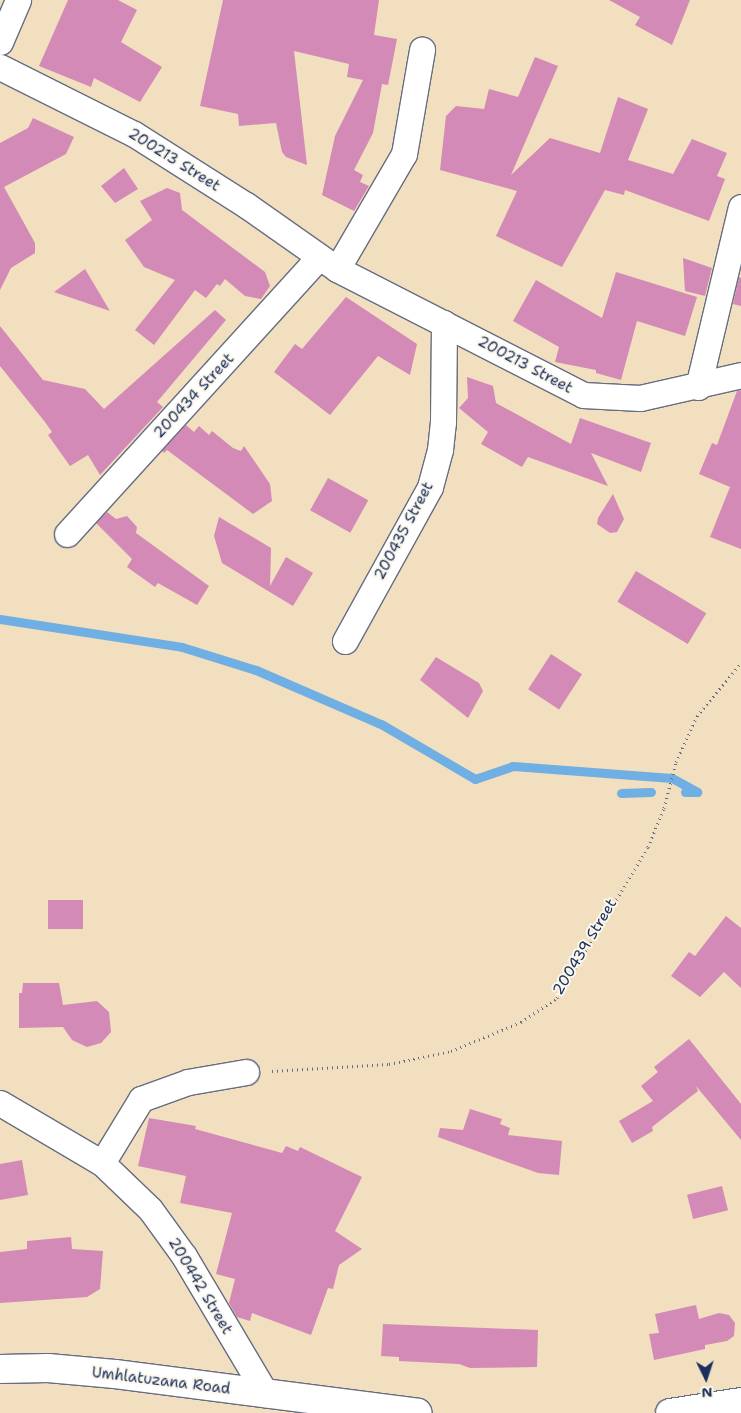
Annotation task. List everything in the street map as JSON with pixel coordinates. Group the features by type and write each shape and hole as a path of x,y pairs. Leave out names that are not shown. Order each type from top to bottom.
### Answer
{"street":[{"path":"0,42 18,0"},
{"path":"328,263 404,154 422,50"},
{"name":"200213 Street","path":"0,68 134,134 246,205 328,263 583,395 640,398 698,387 741,375"},
{"path":"698,387 741,207"},
{"name":"200434 Street","path":"67,534 328,263"},
{"name":"200435 Street","path":"345,641 430,487 440,450 443,422 444,323"},
{"path":"102,1163 141,1099 188,1082 246,1072"},
{"name":"200442 Street","path":"0,1103 102,1163 150,1209 184,1256 266,1394"},
{"name":"Umhlatuzana Road","path":"0,1369 48,1368 115,1374 266,1394 320,1407 418,1413"},
{"path":"670,1413 741,1402"}],"path":[{"name":"200439 Street","path":"246,1072 389,1064 451,1051 521,1022 557,998 598,925 648,847 664,808 676,762 697,716 741,663"}],"building":[{"path":"68,0 118,0 137,10 121,42 162,67 140,102 94,78 91,87 39,66"},
{"path":"223,0 379,0 374,35 397,39 388,85 382,84 373,133 354,170 363,175 360,182 369,186 354,211 322,195 335,136 363,80 347,77 349,64 294,51 307,165 286,157 282,152 276,123 239,126 238,114 200,106"},
{"path":"609,0 690,0 672,45 635,25 640,17"},
{"path":"535,57 558,66 511,175 550,138 600,153 618,97 648,109 628,160 673,174 692,139 727,153 717,176 725,179 709,221 625,190 624,195 605,190 562,267 496,236 517,191 440,170 446,116 456,106 484,109 489,89 518,97"},
{"path":"33,118 74,137 66,154 4,187 35,243 35,253 11,268 0,290 0,143 28,128"},
{"path":"124,168 138,189 115,203 101,186"},
{"path":"167,188 180,193 182,210 265,272 270,286 261,299 245,296 225,279 220,286 217,284 206,298 195,290 154,345 135,330 175,280 144,267 125,240 152,220 140,201"},
{"path":"683,258 712,268 705,296 685,291"},
{"path":"85,269 110,311 54,292"},
{"path":"616,272 697,297 685,336 637,321 621,380 596,373 596,370 555,362 559,347 513,321 536,280 602,318"},
{"path":"739,277 741,278 741,306 733,304"},
{"path":"346,297 417,344 410,375 378,356 330,415 274,372 295,344 302,349"},
{"path":"215,310 226,320 157,402 163,407 100,475 88,455 70,466 48,435 52,432 45,422 0,366 0,326 43,380 85,389 104,409"},
{"path":"467,377 493,386 496,403 571,444 580,418 651,443 641,472 591,453 608,486 528,457 522,467 481,444 488,432 459,408 468,398"},
{"path":"741,390 741,549 710,537 730,487 699,474 712,443 717,445 737,391"},
{"path":"186,425 194,432 199,426 209,435 212,431 233,448 241,451 244,446 270,484 272,501 253,514 167,450 164,453 162,451"},
{"path":"328,478 368,500 350,533 310,510"},
{"path":"613,494 624,519 617,532 610,533 597,524 598,518"},
{"path":"107,512 116,519 127,516 137,527 136,533 209,586 197,605 158,583 155,587 127,567 132,559 96,523"},
{"path":"219,517 271,548 270,586 286,557 313,573 293,606 222,563 214,536"},
{"path":"636,571 706,613 688,644 617,602"},
{"path":"551,654 582,674 559,709 528,689"},
{"path":"436,657 479,683 483,691 468,718 420,680"},
{"path":"48,900 83,900 83,929 48,929"},
{"path":"726,916 741,928 741,988 724,972 700,997 671,976 689,952 695,956"},
{"path":"23,983 59,983 63,1005 97,1001 109,1012 111,1032 101,1043 87,1047 72,1040 63,1027 19,1028 19,993 22,993"},
{"path":"689,1039 741,1104 741,1140 696,1086 698,1091 652,1127 653,1131 632,1143 619,1121 653,1101 641,1086 658,1072 654,1067"},
{"path":"470,1109 502,1119 500,1124 510,1128 508,1135 562,1141 559,1175 538,1173 438,1137 440,1128 463,1130"},
{"path":"149,1118 196,1126 195,1129 282,1153 286,1146 298,1151 300,1147 362,1177 335,1231 362,1249 339,1265 333,1289 328,1288 311,1335 252,1313 250,1321 237,1317 229,1303 235,1279 216,1274 232,1213 180,1203 186,1176 138,1166"},
{"path":"22,1160 28,1195 0,1200 0,1164"},
{"path":"722,1186 728,1210 693,1219 687,1195"},
{"path":"71,1237 72,1249 103,1251 100,1289 87,1297 0,1303 0,1252 27,1249 27,1241"},
{"path":"696,1305 699,1319 719,1313 729,1315 735,1323 734,1336 727,1341 705,1345 705,1349 654,1360 649,1334 659,1333 655,1314"},
{"path":"383,1324 538,1330 537,1367 470,1368 459,1364 399,1361 399,1357 381,1356"}],"waterway":[{"path":"0,619 182,647 256,670 381,724 475,779 513,766 672,778 697,792 685,792"},
{"path":"621,793 651,792"}]}
